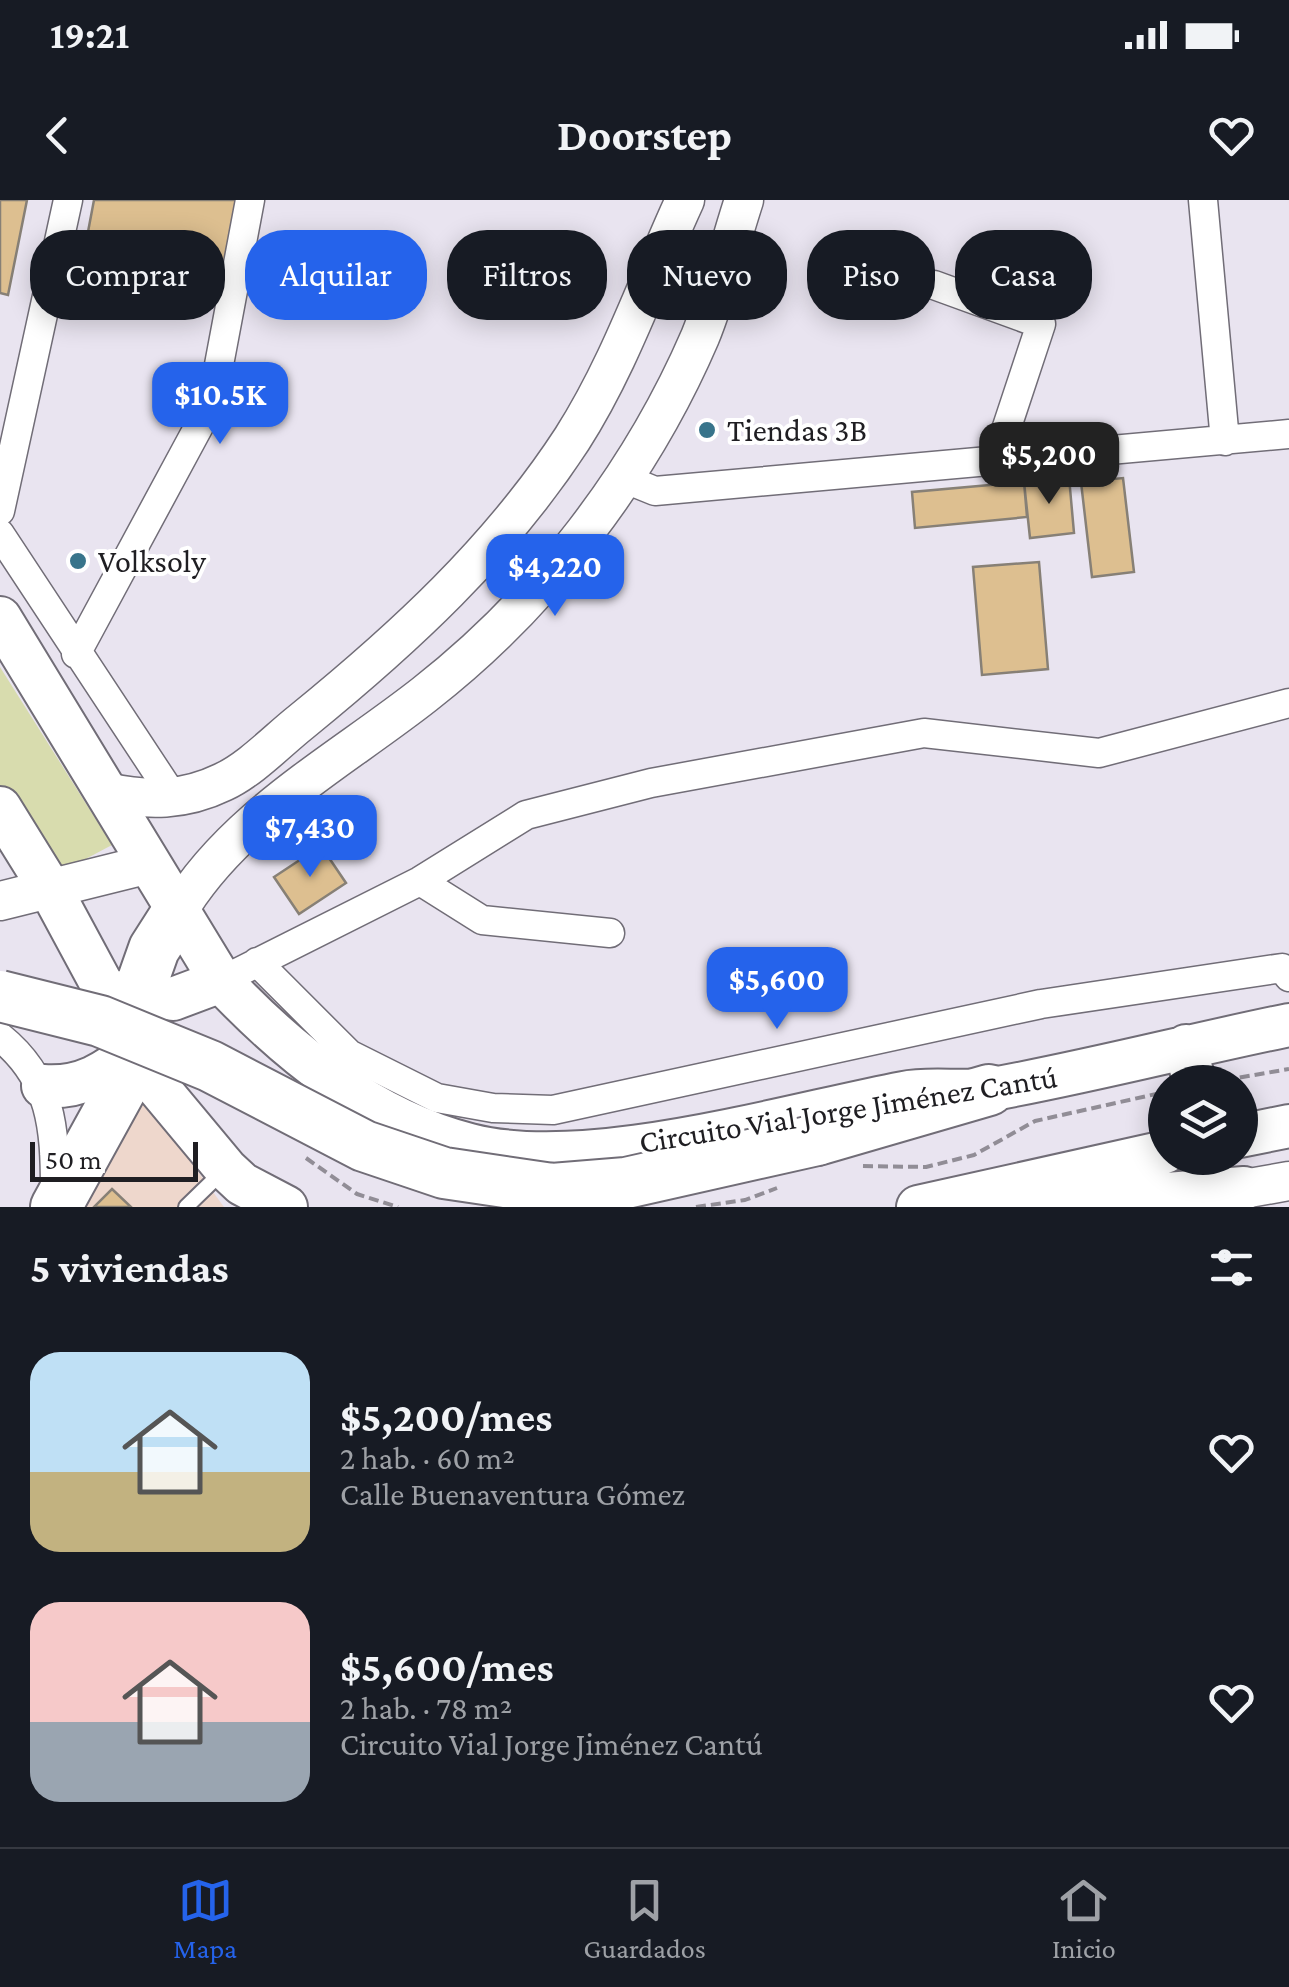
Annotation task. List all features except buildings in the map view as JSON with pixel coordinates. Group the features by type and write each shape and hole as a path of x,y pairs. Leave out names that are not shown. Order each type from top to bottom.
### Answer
{"highway":[{"path":"55,1207 132,1069 135,1049 120,994 177,913"},
{"path":"0,996 100,1021 210,1066 364,1146 444,1172 552,1189 818,1164 989,1090"}],"main road":[{"path":"106,792 139,799 174,798 226,781 381,657 491,546 572,438 636,321 685,200"},
{"path":"177,913 218,854 429,692 520,609 623,478 651,440 701,335 731,208"},
{"name":"Circuito Vial Jorge Jiménez Cantú","path":"0,618 177,913 239,972 265,1028 316,1069 370,1103 470,1145 516,1153 595,1150 910,1092 989,1090 1148,1075"},
{"path":"226,781 258,822"},
{"path":"0,808 120,994 173,999 239,972"},
{"path":"0,901 52,892 149,864"},
{"name":"Circuito Vial Jorge Jiménez Cantú","path":"1211,1065 1289,1025"},
{"path":"43,1086 81,1084 111,1070 135,1049 156,1085 244,1187 286,1207"},
{"path":"1258,1132 1289,1126"},
{"path":"918,1207 1148,1156"},
{"path":"1149,1207 1289,1181"},
{"path":"1000,1207 1244,1188"}],"street":[{"path":"0,511 68,200"},
{"path":"76,654 212,402 250,200"},
{"path":"1203,200 1226,441"},
{"path":"935,285 1041,324 996,460"},
{"path":"623,478 655,492 1289,434"},
{"path":"0,534 174,798"},
{"path":"1289,703 1098,752 924,734 651,784 526,815 420,881 239,972 349,1054 436,1098 493,1108 552,1110 1041,1004 1282,968 1289,978"},
{"path":"420,881 482,920 610,933"},
{"path":"0,1037 20,1053 43,1086 56,1128 55,1207"}],"lane":[{"path":"186,1207 244,1187"}],"path":[{"path":"1258,1070 1289,1070"},
{"path":"696,1207 744,1200 818,1164 926,1167 974,1155 1035,1121 1148,1096"},
{"path":"306,1158 357,1194 398,1207"}],"shaded area":[{"path":"135,1086 224,1207 62,1207"}],"green space":[{"path":"0,667 112,845 61,872 0,791"}],"place":[{"name":"Tiendas 3B","path":"707,430"},
{"name":"Volksoly","path":"78,561"}]}
